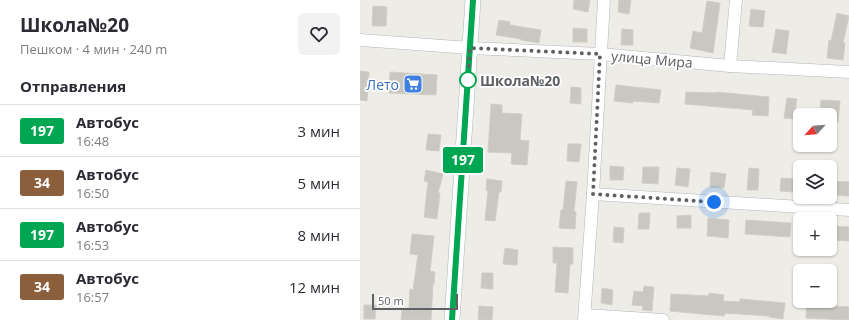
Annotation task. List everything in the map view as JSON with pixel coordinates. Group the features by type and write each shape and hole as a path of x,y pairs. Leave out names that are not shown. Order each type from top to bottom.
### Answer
{"street":[{"path":"452,320 473,0"},
{"path":"604,0 584,318 663,320"},
{"path":"730,66 736,0"},
{"name":"улица Мира","path":"360,40 470,48 600,54 730,66 849,72"},
{"path":"593,194 849,210"}],"building":[{"path":"574,0 590,0 588,12 573,9"},
{"path":"619,0 631,0 629,14 618,12"},
{"path":"707,1 720,3 713,53 690,48 693,31 702,33"},
{"path":"373,6 387,7 386,26 372,26"},
{"path":"751,9 765,11 763,27 749,26"},
{"path":"837,13 849,16 843,43 845,43 843,60 827,58 829,40 831,41"},
{"path":"499,20 510,22 510,25 541,30 539,43 496,35"},
{"path":"573,28 587,29 587,42 573,42"},
{"path":"622,29 633,30 633,45 621,45"},
{"path":"776,29 789,31 786,54 772,52"},
{"path":"360,71 369,72 367,101 360,100"},
{"name":"Лето","path":"390,72 437,75 436,95 389,93"},
{"path":"616,85 661,90 659,103 614,101"},
{"path":"571,87 581,88 581,104 570,103"},
{"path":"686,92 716,92 769,97 768,116 752,115 753,110 685,104"},
{"path":"787,98 797,99 796,108 793,108 793,119 784,118"},
{"path":"821,100 840,101 838,122 837,108 820,108"},
{"path":"491,104 502,105 502,113 522,114 520,140 529,141 527,165 511,164 512,153 488,152"},
{"path":"428,134 441,135 439,151 426,150"},
{"path":"568,144 581,144 579,162 567,161"},
{"path":"610,166 624,167 623,180 610,180"},
{"path":"643,167 659,167 658,184 642,183"},
{"path":"677,168 690,169 688,187 675,185"},
{"path":"749,168 759,169 758,190 747,190"},
{"path":"426,170 443,174 438,193 440,193 437,219 424,217 428,182 424,181"},
{"path":"711,172 726,174 724,188 710,187"},
{"path":"781,178 793,179 793,192 780,191"},
{"path":"487,179 502,181 495,221 485,220 488,191 486,190"},
{"path":"566,181 577,182 574,211 576,212 575,229 559,228 561,210 563,210"},
{"path":"837,181 849,182 849,196 837,195"},
{"path":"639,213 650,213 649,229 638,229"},
{"path":"691,215 691,228 677,228 677,216"},
{"path":"708,218 729,220 728,238 707,236"},
{"path":"746,220 791,223 790,237 745,234"},
{"path":"837,226 849,227 849,241 837,240"},
{"path":"614,227 624,228 623,243 613,242"},
{"path":"412,234 434,236 430,271 435,272 431,320 401,320 402,309 409,309 410,289 413,290 418,255 410,254"},
{"path":"553,247 573,248 573,264 570,264 568,293 555,292 557,263 553,263"},
{"path":"505,248 518,250 517,265 503,264"},
{"path":"482,273 493,273 493,289 481,288"},
{"path":"644,286 654,287 652,311 642,310 643,306 632,305 634,291 643,292"},
{"path":"602,288 613,290 612,305 601,303"},
{"path":"709,293 724,295 723,301 740,302 740,299 785,303 783,319 769,316 725,313 724,316 670,311 671,294 709,296"},
{"path":"364,305 376,305 375,319 364,319"},
{"path":"479,306 493,307 492,320 478,320"},
{"path":"849,307 849,320 806,318 807,308"}],"bus line":[{"name":"197","path":"452,320 473,0"}],"place":[{"name":"Школа№20","path":"468,80"},
{"name":"Лето","path":"413,84"}],"route":[{"path":"468,80 470,48 600,54 593,194 714,202"}]}
